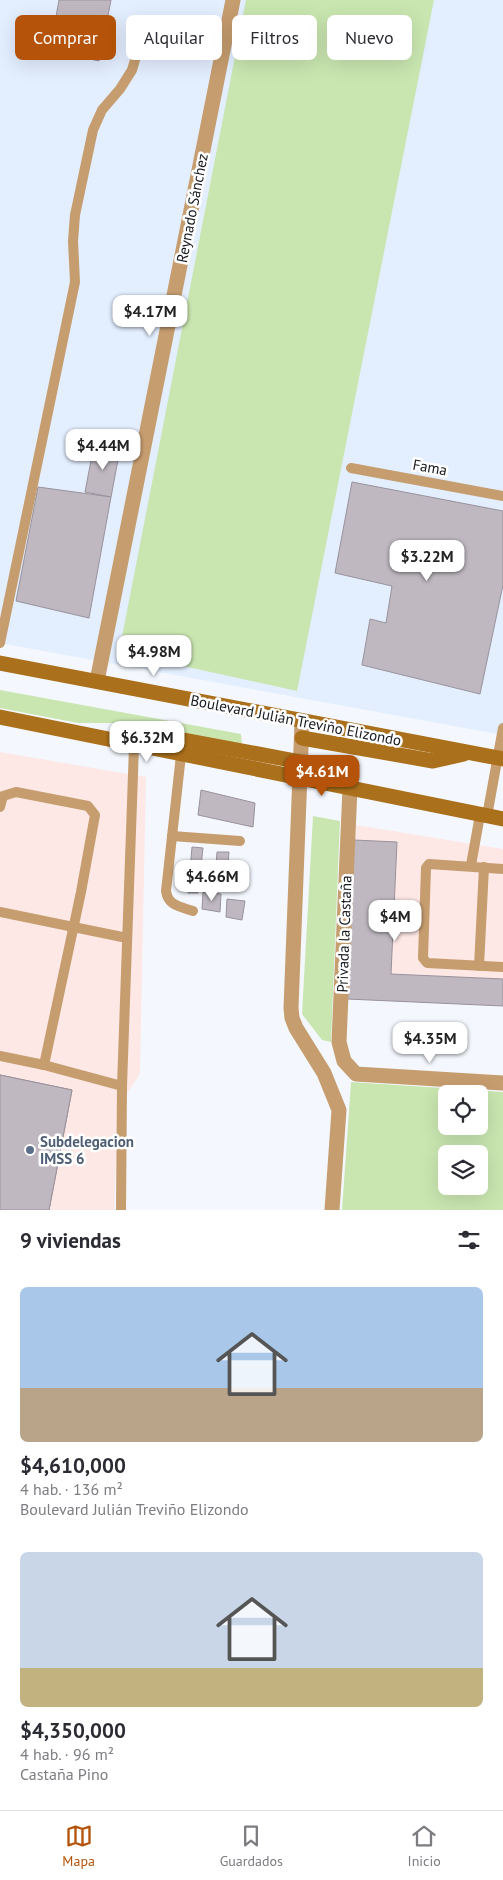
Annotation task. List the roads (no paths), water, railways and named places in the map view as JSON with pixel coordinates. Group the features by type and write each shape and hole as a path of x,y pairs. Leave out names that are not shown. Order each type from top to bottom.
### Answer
{"main road":[{"name":"Boulevard Julián Treviño Elizondo","path":"0,663 302,722 500,758"},
{"path":"0,717 134,746 503,819"},
{"path":"134,746 157,735 301,762"},
{"path":"302,738 434,761 471,753"}],"street":[{"name":"Reynado Sánchez","path":"97,681 233,0"},
{"path":"302,722 292,1018 324,1074 339,1110 332,1210"},
{"name":"Privada la Castaña","path":"350,788 339,1042 344,1061 356,1074 503,1083"}],"lane":[{"path":"0,643 76,282 73,241 75,215 93,130 102,110 120,90 132,70 135,60"},
{"name":"Fama","path":"351,468 503,496"},
{"path":"471,865 500,758 503,728"},
{"path":"120,1210 122,1086 134,746"},
{"path":"181,754 167,899 172,904 193,910"},
{"path":"0,807 3,796 16,792 88,806 93,811 94,822 44,1065"},
{"path":"172,836 240,842"},
{"path":"503,869 471,865 429,864 426,868 423,958 428,963 503,967"},
{"path":"479,966 484,867"},
{"path":"0,912 127,938"},
{"path":"0,1056 44,1065 122,1086"}],"place":[{"name":"Subdelegacion IMSS 6","path":"30,1150"}]}
